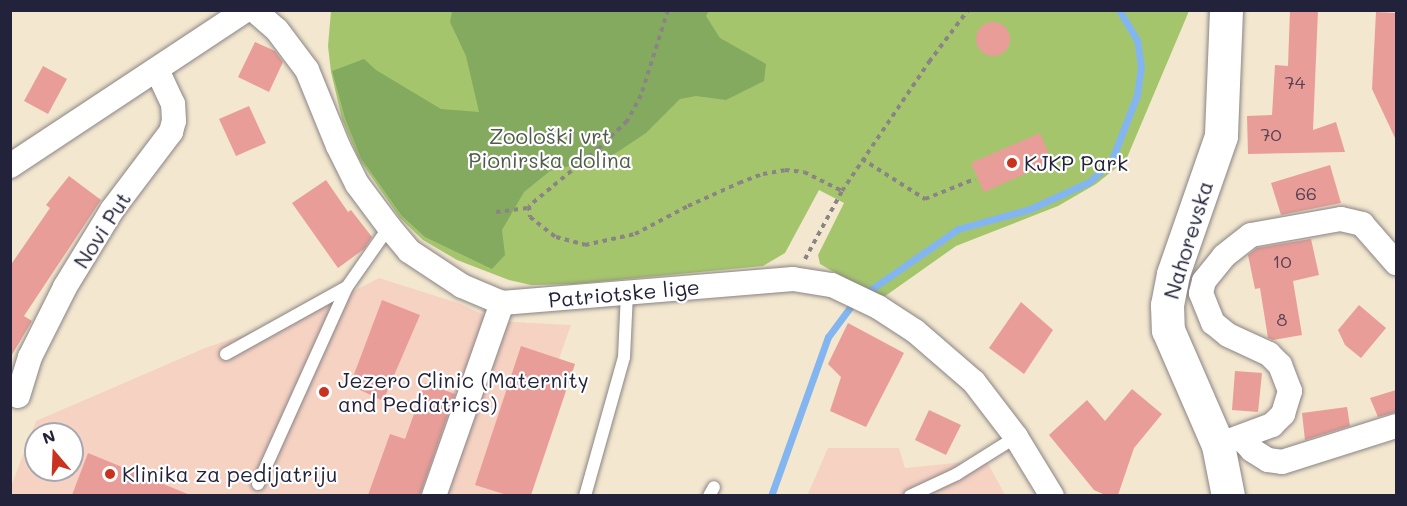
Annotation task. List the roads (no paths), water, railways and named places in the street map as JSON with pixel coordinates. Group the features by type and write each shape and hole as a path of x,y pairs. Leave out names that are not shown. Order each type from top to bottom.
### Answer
{"street":[{"path":"10,166 246,10"},
{"name":"Patriotske lige","path":"254,10 277,30 307,70 338,146 357,184 389,227 409,251 462,286 502,303 794,279 832,285 878,307 915,331 974,382 1016,437 1052,495"},
{"name":"Nahorevska","path":"1226,10 1221,136 1173,274 1167,305 1168,330 1188,382 1229,441 1228,495"},
{"name":"Novi Put","path":"18,396 30,357 65,287 112,210 171,132 174,121 173,104 157,69"},
{"path":"1229,441 1272,425 1283,414 1288,401 1289,382 1280,365 1269,354 1228,335 1213,323 1201,293 1204,281 1213,268 1236,244 1251,235 1341,219 1362,224 1396,263"},
{"path":"434,495 502,303"},
{"path":"1229,441 1252,450 1268,460 1282,462 1396,426"}],"lane":[{"path":"258,484 347,287 389,227"},
{"path":"226,354 347,287"},
{"path":"585,495 624,357 627,293"},
{"path":"910,495 957,474 1016,437"}],"waterway":[{"path":"863,295 958,229 1030,209 1089,182 1111,162 1137,95 1141,67 1137,40 1119,10"},
{"path":"771,496 828,337 854,302"}],"place":[{"name":"KJKP Park","path":"1012,163"},
{"name":"Jezero Clinic (Maternity and Pediatrics)","path":"324,392"},
{"name":"Klinika za pedijatriju","path":"110,474"}],"park label":[{"name":"Zoološki vrt Pionirska dolina","path":"550,148"}]}
